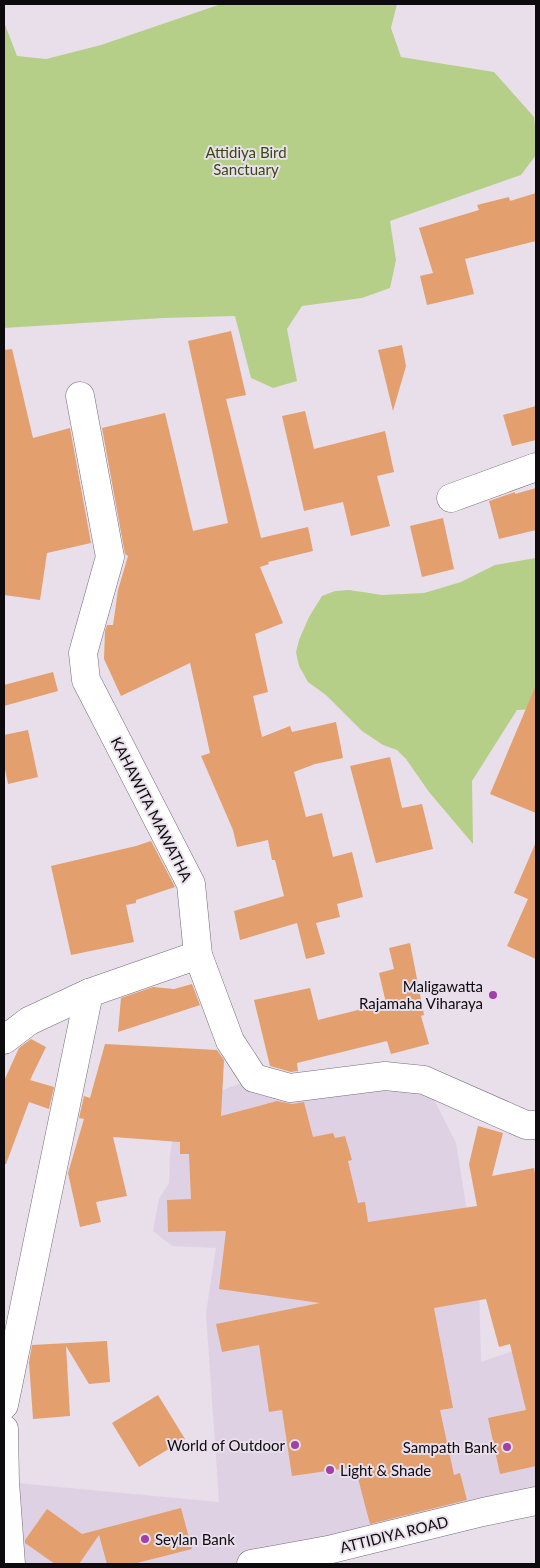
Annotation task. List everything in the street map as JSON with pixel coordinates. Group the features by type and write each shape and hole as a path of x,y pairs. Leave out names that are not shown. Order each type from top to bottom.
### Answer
{"street":[{"name":"KAHAWITA MAWATHA","path":"80,396 110,557 83,653 86,680 191,884 198,955 230,1041 254,1078 290,1088 385,1076 424,1080 526,1125 536,1125"},
{"path":"451,498 536,467"},
{"path":"4,1040 30,1021 89,993 198,955"},
{"path":"4,1405 89,993"},
{"path":"4,1429 5,1482 11,1564"},
{"name":"ATTIDIYA ROAD","path":"251,1564 336,1548 536,1501"}],"shaded area":[{"path":"254,1078 424,1080 456,1143 479,1285 481,1362 536,1343 536,1501 251,1564 4,1564 5,1482 219,1502 206,1313 216,1248 172,1246 153,1231 159,1199 169,1183 174,1127 207,1096"}],"green space":[{"name":"Attidiya Bird Sanctuary","path":"221,4 397,4 391,28 401,57 494,72 534,117 536,155 521,175 390,221 396,260 390,288 362,298 302,306 287,329 297,381 273,388 251,378 235,316 163,318 4,328 4,22 17,56 46,59 101,45"},
{"path":"536,558 536,709 517,710 472,781 473,844 429,792 406,759 397,750 383,745 362,731 326,695 308,682 299,666 296,652 309,617 322,596 335,591 349,590 382,595 424,593 461,582 495,565"}],"building":[{"path":"536,193 536,241 465,259 474,294 427,305 420,276 433,273 419,228 479,210 477,205 509,197 510,201"},
{"path":"231,331 246,395 226,399 261,538 308,527 313,551 268,562 269,564 260,567 283,623 255,634 268,692 253,696 262,737 290,726 292,732 336,722 343,758 315,764 294,772 306,817 322,813 333,857 352,852 363,897 337,904 340,917 316,923 325,954 306,959 297,923 240,940 234,911 284,896 275,860 272,860 268,840 237,847 233,830 201,756 210,753 190,663 121,696 104,659 105,631 107,625 113,625 118,590 128,556 125,554 102,428 165,413 193,531 228,523 188,341"},
{"path":"402,345 406,366 393,411 378,350"},
{"path":"12,349 33,438 70,428 91,543 47,553 40,600 4,595 4,350"},
{"path":"536,406 536,440 512,446 503,415"},
{"path":"305,411 314,449 385,431 394,472 377,476 390,526 351,536 343,502 304,511 282,416"},
{"path":"536,488 536,530 499,539 489,501 515,492 515,494"},
{"path":"443,518 454,569 422,577 410,526"},
{"path":"53,672 58,691 4,706 4,685"},
{"path":"536,685 536,813 490,794"},
{"path":"28,730 38,777 8,784 4,764 4,735"},
{"path":"390,757 402,808 422,804 433,849 376,863 350,766"},
{"path":"151,841 175,887 136,900 136,903 126,905 134,942 71,955 51,866"},
{"path":"536,842 536,959 507,946 528,899 514,893"},
{"path":"410,943 424,1015 421,1016 429,1044 391,1054 387,1041 297,1063 298,1071 291,1072 270,1066 254,1000 310,988 318,1020 386,1003 379,973 394,969 389,948"},
{"path":"192,984 200,1005 118,1032 121,998 153,987 174,989"},
{"path":"31,1039 46,1047 30,1080 54,1087 49,1109 29,1102 6,1164 4,1164 4,1081 19,1048"},
{"path":"105,1044 217,1050 224,1060 221,1116 277,1101 292,1104 304,1102 313,1137 333,1133 335,1138 345,1136 352,1160 348,1161 358,1203 365,1202 368,1222 477,1206 469,1164 478,1126 503,1133 492,1176 534,1168 536,1179 536,1466 500,1474 488,1418 526,1410 510,1344 499,1347 486,1299 434,1308 453,1408 440,1410 454,1475 460,1473 467,1500 370,1524 355,1467 292,1476 282,1410 269,1412 259,1345 222,1352 216,1324 320,1303 219,1289 226,1231 168,1232 167,1200 191,1199 189,1154 180,1154 180,1142 113,1137 127,1196 96,1202 101,1222 80,1227 68,1173 84,1119 79,1118 84,1096 90,1098"},
{"path":"107,1341 110,1382 89,1384 66,1346 70,1416 33,1419 29,1362 32,1345"},
{"path":"158,1395 185,1439 139,1467 112,1423"},
{"name":"Seylan Bank","path":"181,1508 192,1549 133,1564 107,1564 99,1535 79,1564 55,1564 25,1543 25,1540 47,1509 82,1534"}],"place":[{"name":"Maligawatta Rajamaha Viharaya","path":"493,995"},
{"name":"World of Outdoor","path":"295,1445"},
{"name":"Sampath Bank","path":"507,1447"},
{"name":"Light & Shade","path":"330,1470"},
{"name":"Seylan Bank","path":"145,1539"}]}
